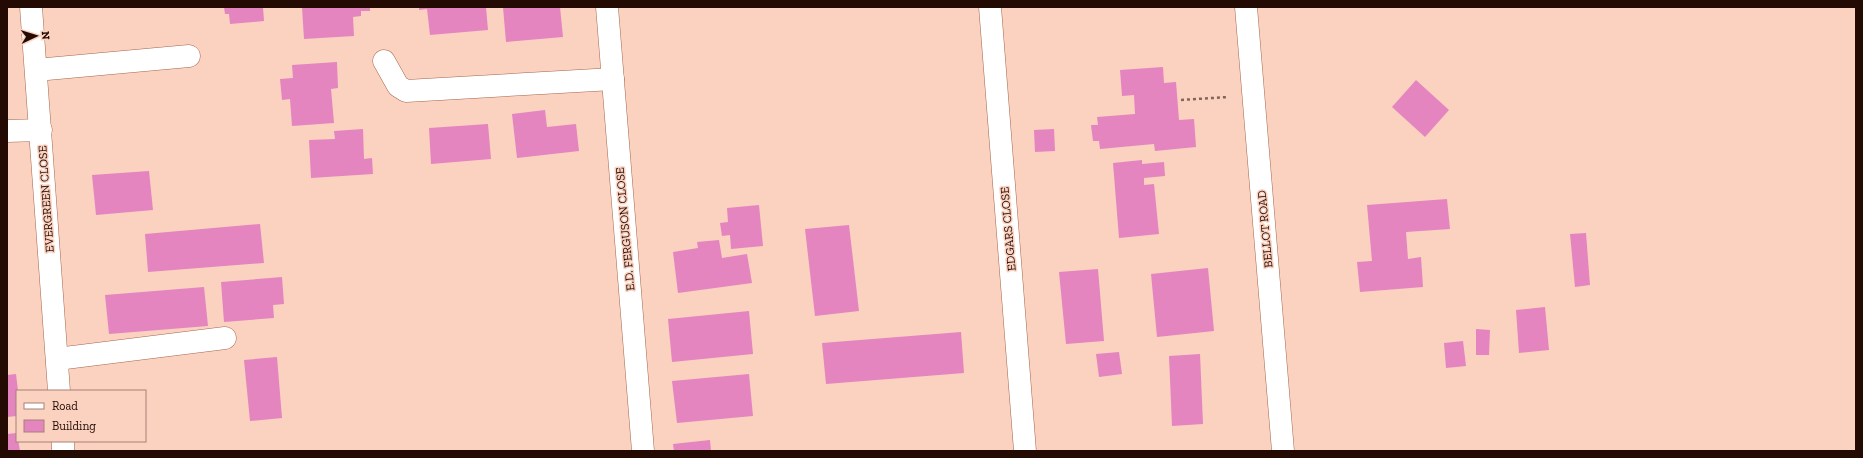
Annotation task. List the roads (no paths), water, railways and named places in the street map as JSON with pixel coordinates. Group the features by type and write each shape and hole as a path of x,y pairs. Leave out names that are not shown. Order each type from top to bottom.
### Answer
{"street":[{"name":"EVERGREEN CLOSE","path":"31,7 59,390"},
{"name":"E.D. FERGUSON CLOSE","path":"607,7 643,451"},
{"name":"EDGARS CLOSE","path":"990,7 1025,451"},
{"name":"BELLOT ROAD","path":"1246,7 1284,451"},
{"path":"36,70 189,56"},
{"path":"384,61 398,86 406,91 612,79"},
{"path":"7,131 41,130"},
{"path":"57,359 226,338"}]}
